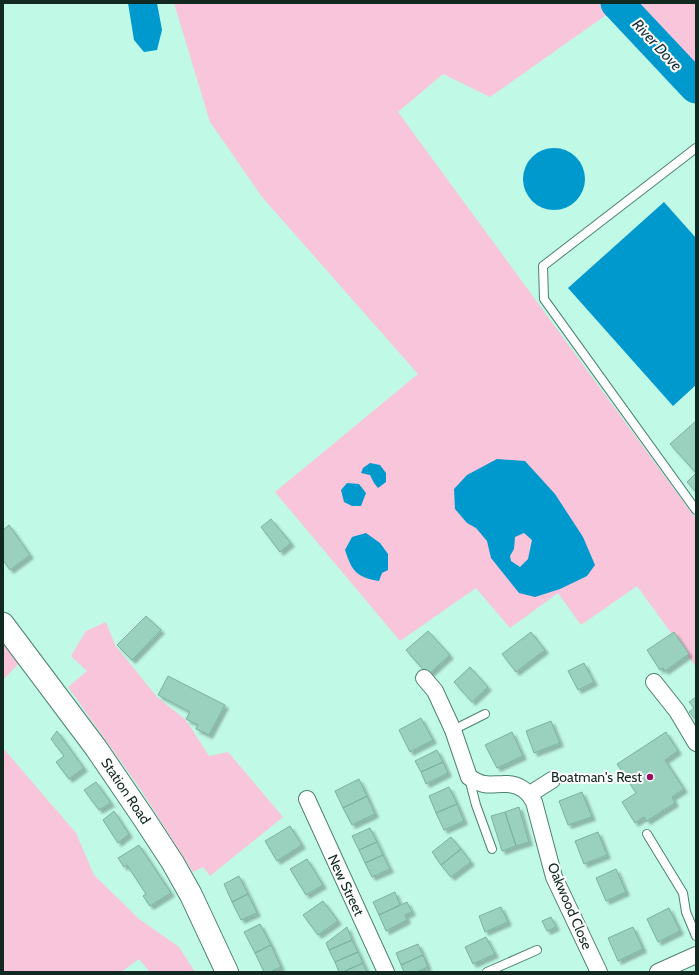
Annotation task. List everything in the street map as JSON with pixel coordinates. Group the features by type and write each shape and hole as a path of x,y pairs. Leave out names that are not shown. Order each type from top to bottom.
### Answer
{"street":[{"name":"Station Road","path":"3,624 96,748 144,817 191,895 226,972"},
{"path":"424,678 435,691 453,730 469,778 484,784 504,783 515,785 530,794 552,780"},
{"path":"654,682 677,711 696,744"},
{"name":"Oakwood Close","path":"530,794 534,802 554,877 599,972"},
{"name":"New Street","path":"307,799 386,972"},
{"path":"658,972 696,955"}],"lane":[{"path":"696,148 543,266 544,300 696,510"},
{"path":"453,730 484,714"},
{"path":"469,778 476,805 492,849"},
{"path":"647,834 683,893 686,912 696,936"},
{"path":"487,972 537,950"}],"shaded area":[{"path":"174,3 696,3 696,105 609,13 490,97 443,74 398,112 696,519 696,667 637,586 581,625 558,593 510,628 476,588 400,641 275,492 418,374 262,197 210,122"},
{"path":"106,622 115,645 157,697 186,720 209,756 228,752 283,817 210,876 203,867 193,872 141,790 68,687 87,671 71,656 86,631"},
{"path":"3,636 22,660 3,680"},
{"path":"3,748 76,833 94,875 139,919 179,947 195,972 150,972 139,959 121,972 3,972"}],"water":[{"path":"128,3 157,3 162,30 157,50 144,52 134,40"},
{"path":"554,148 571,153 576,157 580,162 585,179 580,196 576,201 571,205 554,210 537,205 532,201 528,196 523,179 528,162 532,157 537,153"},
{"path":"664,202 696,238 696,385 673,406 568,288"},
{"path":"497,459 525,461 555,494 583,537 595,565 587,576 560,589 535,597 519,593 491,558 487,541 476,528 467,523 455,509 454,489 467,475","holes":["524,533 532,540 528,559 520,567 511,561 510,556 514,549 515,537"]},
{"path":"370,463 380,465 386,473 386,482 378,488 370,475 361,473 363,468"},
{"path":"347,483 359,484 366,493 361,506 352,506 344,502 341,490"},
{"path":"366,533 380,543 388,554 388,570 382,573 379,581 365,577 356,572 350,563 345,550 352,537"}],"building":[{"path":"696,421 696,473 670,444"},
{"path":"696,473 696,492 687,482"},
{"path":"271,519 291,543 280,552 261,527"},
{"path":"9,525 30,555 10,570 3,560 3,530"},
{"path":"146,616 161,630 132,660 117,645"},
{"path":"428,631 450,655 428,675 406,650"},
{"path":"531,632 545,650 516,672 502,654"},
{"path":"674,632 689,654 665,671 663,668 660,670 647,650"},
{"path":"584,663 594,682 578,690 568,671"},
{"path":"470,667 488,687 472,702 454,682"},
{"path":"168,676 225,705 209,735 196,729 198,725 186,719 190,712 158,695"},
{"path":"696,697 696,720 689,712 694,708 689,702"},
{"path":"421,718 433,740 410,752 399,730"},
{"path":"551,721 560,743 534,753 526,731"},
{"path":"57,731 84,768 69,779 56,762 64,756 51,739"},
{"path":"512,732 523,756 497,768 485,745"},
{"name":"Boatman's Rest","path":"666,732 678,751 665,760 684,789 672,797 675,803 647,821 644,817 635,823 622,802 636,793 617,764"},
{"path":"437,750 443,762 421,772 415,761"},
{"path":"443,762 448,773 426,784 421,772"},
{"path":"359,779 367,796 343,808 335,791"},
{"path":"96,782 111,803 99,810 84,790"},
{"path":"449,787 457,804 436,813 429,796"},
{"path":"582,792 592,817 568,825 559,801"},
{"path":"367,796 375,814 352,825 343,808"},
{"path":"457,804 464,821 444,830 436,813"},
{"path":"519,807 529,842 516,846 505,812"},
{"path":"114,811 129,834 118,843 103,820"},
{"path":"505,812 516,846 502,851 491,816"},
{"path":"290,826 302,845 277,861 265,841"},
{"path":"370,828 377,842 359,850 352,836"},
{"path":"598,832 607,855 584,864 575,841"},
{"path":"451,837 461,849 441,865 432,852"},
{"path":"377,842 383,855 365,863 359,850"},
{"path":"139,845 171,893 150,906 143,896 146,894 127,865 124,867 118,858"},
{"path":"461,849 471,862 451,877 441,865"},
{"path":"383,855 390,869 372,877 365,863"},
{"path":"307,859 323,885 306,895 290,869"},
{"path":"616,869 626,892 606,901 596,878"},
{"path":"239,876 248,894 232,902 224,884"},
{"path":"395,892 400,905 379,915 373,902"},
{"path":"248,894 257,913 241,920 232,902"},
{"path":"323,901 338,921 318,935 303,915"},
{"path":"407,902 412,912 405,915 407,920 386,931 379,915"},
{"path":"501,907 508,922 485,932 479,916"},
{"path":"669,908 680,931 658,942 647,919"},
{"path":"551,917 556,927 547,931 542,921"},
{"path":"260,924 271,945 255,953 244,932"},
{"path":"347,927 352,940 329,950 326,943"},
{"path":"633,927 643,949 618,961 608,938"},
{"path":"486,937 495,954 473,964 465,947"},
{"path":"352,940 358,952 335,962 329,950"},
{"path":"418,944 423,955 401,965 396,953"},
{"path":"271,945 281,967 270,972 264,972 255,953"},
{"path":"358,952 363,963 343,972 339,972 335,962"},
{"path":"423,955 428,967 416,972 404,972 401,965"},
{"path":"363,963 367,972 343,972"}],"waterway":[{"name":"River Dove","path":"617,3 696,87"}],"place":[{"name":"Boatman's Rest","path":"650,777"}]}
